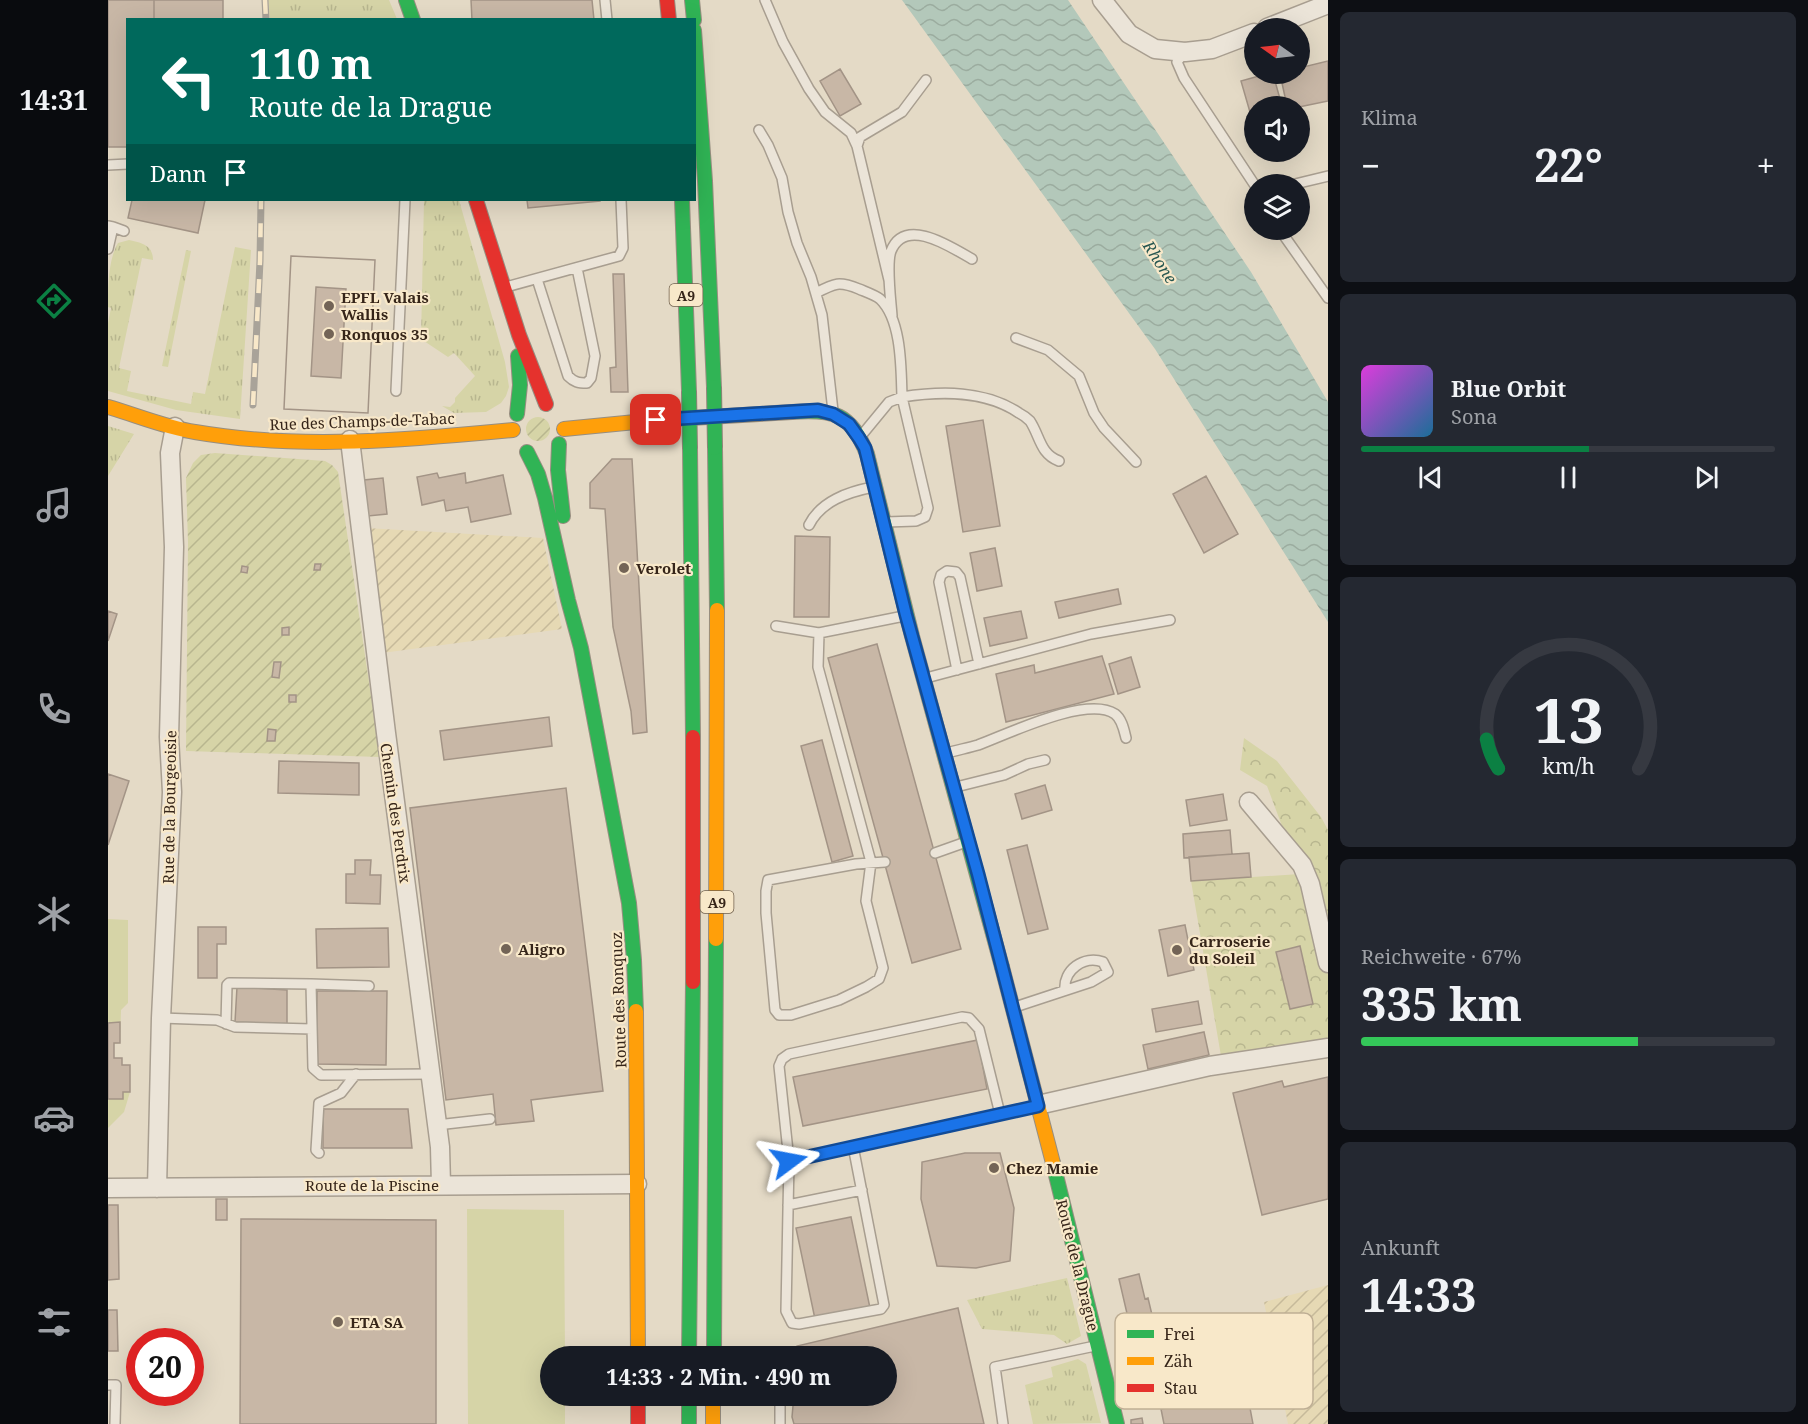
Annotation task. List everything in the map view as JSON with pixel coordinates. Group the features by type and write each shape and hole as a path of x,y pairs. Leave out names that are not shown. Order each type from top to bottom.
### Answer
{"main road":[{"path":"668,0 669,18"},
{"path":"692,0 694,18"},
{"path":"410,2 413,18"},
{"name":"A9","path":"696,57 705,181 715,448 718,692 714,1346"},
{"path":"476,201 505,290 519,335 557,415 562,437 553,450 545,454 527,452 517,443 513,430 521,378 505,290"},
{"name":"A9","path":"682,201 693,585 694,809 689,1346"},
{"path":"517,414 524,407 532,404 557,415 656,420 818,410 833,414"},
{"name":"Rue des Champs-de-Tabac","path":"108,406 193,432 254,440 293,442 350,440 448,436 513,430"},
{"name":"Route de la Drague","path":"833,414 849,424 865,448 906,615 1013,1007 1117,1424"},
{"name":"Route des Ronquoz","path":"559,444 560,495 576,597 580,648"},
{"name":"Route des Ronquoz","path":"527,452 538,474 545,498 580,648 629,903 636,1007 638,1346"},
{"path":"638,1406 638,1424"},
{"path":"688,1424 689,1406"},
{"path":"713,1406 713,1424"}],"street":[{"path":"1102,0 1129,34 1155,49 1185,52 1212,49 1244,37"},
{"path":"1292,18 1328,4"},
{"name":"Rue de la Bourgeoisie","path":"157,1188 161,1018 172,792 170,737 174,570 170,453 175,427"},
{"name":"Chemin des Perdrix","path":"350,440 381,701 438,1125 441,1185"},
{"path":"1249,802 1302,865 1310,884 1328,963"},
{"path":"1038,1106 1210,1066 1328,1048"},
{"name":"Route de la Piscine","path":"108,1188 637,1184"}],"lane":[{"path":"605,0 607,18"},
{"path":"765,0 766,7 783,42 809,89 825,112 851,133 857,146 889,280"},
{"path":"1185,52 1177,62 1184,78 1247,174"},
{"path":"857,146 860,137 902,112 926,80"},
{"path":"759,130 782,178 796,243 811,277 822,315 833,414"},
{"path":"108,165 126,164"},
{"path":"1310,180 1328,176"},
{"path":"396,391 405,201"},
{"path":"505,290 619,256 623,248 621,201"},
{"path":"108,249 110,226 124,231"},
{"path":"884,522 916,521 925,517 928,508 902,397 900,353 892,318 889,280 891,252 900,240 912,234 943,243 972,259"},
{"path":"1288,240 1328,298"},
{"path":"537,279 568,376 573,381 586,383 591,378 595,356 578,268"},
{"path":"816,293 833,284 847,284 880,298 892,318"},
{"path":"1016,338 1048,350 1079,376 1094,413 1104,428 1136,462"},
{"path":"859,438 889,402 902,397 930,393 963,394 992,399 1029,419 1042,449 1051,459 1059,461"},
{"path":"809,525 823,507 836,499 875,486"},
{"path":"957,670 939,582 940,575 947,571 956,572 960,577 979,664"},
{"path":"776,627 819,633 906,615"},
{"path":"924,678 1091,634 1170,620"},
{"path":"819,633 818,667 871,862 866,901 884,968 879,979 839,1000 791,1015 780,1015 774,1010 766,913 768,880 871,862 885,862"},
{"path":"944,753 975,746 1032,724 1082,709 1107,710 1117,715 1126,738"},
{"path":"954,788 1004,775 1028,764 1045,760"},
{"path":"935,853 969,841"},
{"path":"1013,1007 1091,982 1108,972 1103,962 1095,959 1082,961 1074,966 1064,984 1065,990"},
{"path":"226,1024 229,983 369,986"},
{"path":"311,984 313,1068 316,1072 321,1075 431,1074"},
{"path":"853,1146 884,1305 881,1309 799,1324 792,1323 786,1311 789,1161 779,1066 782,1059 789,1054 962,1017 969,1018 979,1029 1000,1114"},
{"path":"161,1018 217,1020 235,1027 312,1029"},
{"path":"319,1153 316,1150 318,1103 341,1093 356,1074"},
{"path":"789,1161 1038,1106"},
{"path":"438,1125 490,1119"},
{"path":"788,1205 862,1190"},
{"path":"1003,1424 995,1367 1097,1346"},
{"path":"112,1385 115,1424"},
{"path":"780,1406 780,1424"}],"shaded area":[{"path":"366,528 543,538 562,629 382,653"},
{"path":"1328,1285 1328,1424 1288,1424 1285,1409 1313,1409 1313,1313 1266,1313 1264,1302"}],"green space":[{"path":"268,0 389,0 397,18 270,18"},
{"path":"424,201 459,201 505,362 509,387 501,403 486,412 454,413 442,406 450,407 475,376 454,353 448,357 421,339"},
{"path":"129,240 149,248 153,260 142,258 119,368 131,371 127,391 191,404 193,392 205,394 235,247 251,250 240,419 176,410 108,391 108,323 111,308 108,307 109,274 112,257 118,243"},
{"path":"186,250 191,251 168,367 162,366"},
{"path":"538,417 546,421 550,429 546,437 538,441 530,437 526,429 530,421"},
{"path":"108,426 134,434 108,476"},
{"path":"215,453 325,461 338,472 380,757 186,751 188,543 186,478 193,463 201,455"},
{"path":"1244,738 1277,761 1321,817 1328,830 1328,1041 1221,1056 1191,881 1300,874 1267,786 1240,770"},
{"path":"108,919 128,920 128,1003 121,1010 120,1043 114,1044 114,1058 122,1058 122,1065 130,1065 130,1092 124,1112 108,1128"},
{"path":"467,1209 564,1210 565,1346 540,1346 540,1406 565,1406 565,1424 468,1424"},
{"path":"1067,1278 1081,1336 1067,1344 1054,1335 982,1329 967,1300"},
{"path":"1078,1359 1086,1364 1101,1423 1033,1424 1025,1385 1053,1377 1051,1367"}],"water":[{"name":"Rhone","path":"902,0 1068,0 1251,272 1328,402 1328,622 1155,349"}],"building":[{"path":"108,0 154,0 154,18 126,18 126,147 108,147"},
{"path":"154,0 223,0 223,18 154,18"},
{"path":"471,0 592,0 594,18 472,18"},
{"path":"1328,61 1328,101 1310,105 1310,96 1285,96 1282,84 1310,84 1310,65"},
{"path":"840,69 861,104 840,116 820,81"},
{"path":"1244,80 1244,84 1276,84 1279,96 1245,96 1241,81"},
{"path":"132,201 205,201 198,233 128,218"},
{"path":"527,201 600,201 528,208"},
{"name":"Ronquos 35","path":"291,256 375,260 368,413 284,409","holes":["316,287 346,289 341,378 311,376"]},
{"name":"Ronquos 35","path":"291,256 375,260 368,413 284,409"},
{"path":"613,274 624,274 628,392 611,392 610,368 616,367"},
{"path":"983,420 1000,526 963,532 946,426"},
{"name":"Verolet","path":"612,459 632,459 647,732 633,734 631,711 613,627 605,509 590,508 590,483"},
{"path":"437,473 439,478 465,473 466,483 503,475 511,514 471,522 468,507 446,511 444,500 422,505 417,477"},
{"path":"1206,476 1238,534 1204,553 1173,494"},
{"path":"383,478 387,514 368,516 364,480"},
{"path":"795,536 830,537 829,617 794,617"},
{"path":"995,548 1002,586 977,591 970,553"},
{"path":"315,564 321,564 320,570 314,570"},
{"path":"242,566 248,567 247,573 241,572"},
{"path":"1118,589 1121,604 1059,618 1055,602"},
{"path":"108,611 117,614 108,641"},
{"path":"1021,611 1027,638 990,646 984,618"},
{"path":"289,627 289,635 282,635 282,628"},
{"path":"877,644 961,949 912,963 828,658"},
{"path":"1102,656 1114,694 1006,722 996,674 1034,665 1035,673"},
{"path":"1131,657 1140,687 1118,694 1109,664"},
{"path":"274,662 281,662 279,678 272,677"},
{"path":"289,695 296,695 296,702 289,702"},
{"path":"549,717 552,746 444,760 440,731"},
{"path":"268,729 276,730 275,741 267,741"},
{"path":"822,740 853,856 832,862 801,746"},
{"path":"279,761 359,763 359,795 278,793"},
{"path":"108,774 129,781 108,845"},
{"path":"1045,785 1052,810 1022,819 1015,794"},
{"name":"Aligro","path":"566,788 603,1091 531,1100 534,1121 496,1125 493,1094 446,1100 410,808"},
{"path":"1223,794 1227,820 1190,826 1186,800"},
{"path":"1230,830 1232,854 1184,858 1183,834"},
{"path":"1027,845 1048,929 1028,934 1007,850"},
{"path":"1249,853 1251,877 1191,881 1189,857"},
{"path":"355,860 371,860 370,875 381,875 380,904 346,903 346,874 355,874"},
{"name":"Carroserie du Soleil","path":"1185,925 1194,970 1168,976 1159,930"},
{"path":"198,927 226,927 226,944 217,944 217,978 198,978"},
{"path":"388,928 389,967 317,968 316,929"},
{"path":"1300,946 1313,1004 1290,1009 1276,952"},
{"path":"237,987 287,990 287,1024 235,1022"},
{"path":"317,991 387,991 386,1065 316,1064"},
{"path":"1198,1001 1202,1024 1156,1032 1152,1009"},
{"path":"120,1022 120,1043 114,1043 114,1058 122,1058 122,1065 130,1065 130,1092 123,1092 123,1099 108,1099 108,1023"},
{"path":"1204,1032 1209,1055 1148,1069 1143,1045"},
{"path":"978,1040 987,1089 803,1126 793,1077"},
{"path":"1328,1077 1328,1199 1262,1215 1233,1093 1282,1081 1284,1087"},
{"path":"323,1109 408,1109 412,1148 323,1148"},
{"path":"965,1153 1000,1153 1014,1208 1010,1261 976,1268 937,1266 921,1199 922,1162"},
{"path":"216,1199 227,1199 227,1220 216,1220"},
{"path":"108,1205 118,1205 119,1279 108,1280"},
{"path":"851,1217 870,1308 815,1319 796,1228"},
{"name":"ETA SA","path":"241,1219 436,1220 436,1424 240,1424"},
{"path":"1139,1274 1145,1299 1148,1298 1152,1313 1127,1313 1119,1279"},
{"path":"958,1308 984,1424 794,1424 793,1406 897,1406 897,1346 797,1346"},
{"path":"108,1310 117,1310 118,1351 108,1351"},
{"path":"1161,1409 1250,1409 1253,1424 1164,1424"},
{"path":"1142,1418 1143,1424 1131,1424 1131,1420"}],"railway":[{"path":"265,0 266,18"},
{"path":"253,405 261,201"}],"traffic: fast":[{"path":"406,0 412,18"},
{"path":"692,0 694,18"},
{"path":"696,57 705,181 714,387"},
{"path":"682,201 689,391"},
{"path":"517,414 520,385 518,356"},
{"path":"714,387 715,448"},
{"path":"689,391 690,449"},
{"path":"792,412 819,412 839,416 854,430 867,454 912,636 1002,967"},
{"path":"559,444 558,470 563,516"},
{"path":"715,448 717,610"},
{"path":"690,449 693,737"},
{"path":"527,452 538,474 545,498 581,648 629,903 636,1011"},
{"path":"714,1346 716,939"},
{"path":"689,1346 693,982"},
{"path":"1053,1163 1117,1424"},
{"path":"689,1406 689,1424"}],"traffic: slow":[{"path":"108,407 184,430 274,441 354,442 513,430"},
{"path":"564,429 656,420 792,412"},
{"path":"716,939 717,610"},
{"path":"1002,967 1053,1163"},
{"path":"636,1011 638,1346"},
{"path":"713,1406 713,1424"}],"traffic: jam":[{"path":"667,0 669,18"},
{"path":"476,201 519,335 546,404"},
{"path":"693,737 693,982"},
{"path":"638,1406 638,1424"}],"place":[{"name":"EPFL Valais Wallis","path":"329,306"},
{"name":"Ronquos 35","path":"329,334"},
{"name":"Verolet","path":"624,568"},
{"name":"Aligro","path":"506,949"},
{"name":"Carroserie du Soleil","path":"1177,950"},
{"name":"Chez Mamie","path":"994,1168"},
{"name":"ETA SA","path":"338,1322"}],"route":[{"path":"656,420 818,410 844,420 862,442 1038,1106 789,1161"}]}
